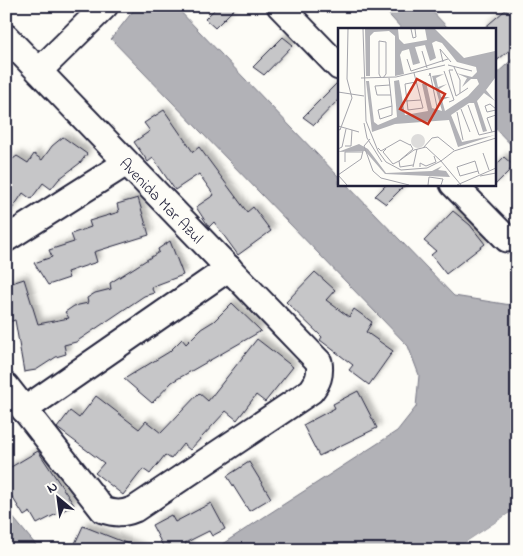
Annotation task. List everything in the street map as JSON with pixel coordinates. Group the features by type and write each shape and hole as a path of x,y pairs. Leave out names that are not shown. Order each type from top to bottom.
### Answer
{"street":[{"path":"23,64 105,6"},
{"path":"280,6 338,66"},
{"name":"Avenida Mar Azul","path":"6,37 23,64 126,163 320,362 317,383 310,391 126,513 113,514 103,510 24,410"},
{"path":"6,239 126,163"},
{"path":"454,185 507,239"},
{"path":"6,386 24,410 229,268"}],"shaded area":[{"path":"137,6 175,6 338,176 338,185 347,185 454,296 517,306 517,508 454,550 213,550 397,431 416,407 419,375 408,346 111,39"},
{"path":"381,6 427,6 448,28 401,28"},
{"path":"517,55 517,151 496,129 496,74"},
{"path":"6,509 40,550 6,550"}],"pier":[{"path":"517,508 517,511 458,550 454,550"}],"building":[{"path":"218,6 237,6 215,28 205,19"},
{"path":"510,6 517,6 517,44 496,61 496,28 484,28"},
{"path":"283,37 293,45 264,75 253,67"},
{"path":"338,82 338,100 314,125 303,117"},
{"path":"164,110 193,152 199,147 247,212 253,207 271,231 238,255 214,222 209,227 196,207 214,195 199,174 175,190 153,158 148,162 134,142 150,131 144,123"},
{"path":"63,137 87,154 80,163 59,179 51,189 43,183 31,199 23,193 6,218 6,164 17,156 28,163 34,154 42,160 52,146"},
{"path":"504,157 514,166 496,184 496,165"},
{"path":"386,185 405,185 386,204 375,196"},
{"path":"138,198 149,235 94,252 97,262 67,272 69,278 48,285 34,263 52,257 49,250 74,242 71,234 91,227 89,221 119,212 117,204"},
{"path":"453,211 470,225 485,244 446,274 431,255 436,251 424,241"},
{"path":"170,241 183,275 151,287 154,293 144,296 76,342 64,345 66,354 56,357 36,370 24,372 15,320 6,323 6,285 24,279 38,324 69,318 65,312 74,306 88,303 87,298 95,293 111,289 110,283 159,252 158,249"},
{"path":"315,272 335,290 326,300 349,317 354,309 372,322 366,332 393,351 369,385 349,370 353,365 320,340 322,337 286,302"},
{"path":"232,303 261,331 172,382 152,403 124,379 169,352 182,339 186,344"},
{"path":"257,339 293,367 265,402 256,395 237,420 226,411 190,450 183,444 171,459 165,455 150,474 143,469 123,495 95,473 104,463 57,428 70,411 79,418 96,396 139,429 146,421 161,433 199,393 208,401"},
{"path":"358,391 377,428 319,456 303,425 335,408 333,404"},
{"path":"38,451 74,505 37,524 30,512 24,516 6,487 6,470"},
{"path":"249,462 271,498 249,511 227,476"},
{"path":"211,503 225,529 212,536 209,531 185,543 188,550 172,550 169,545 164,548 152,525 171,515 175,522"},
{"path":"83,526 141,549 72,550"}]}
